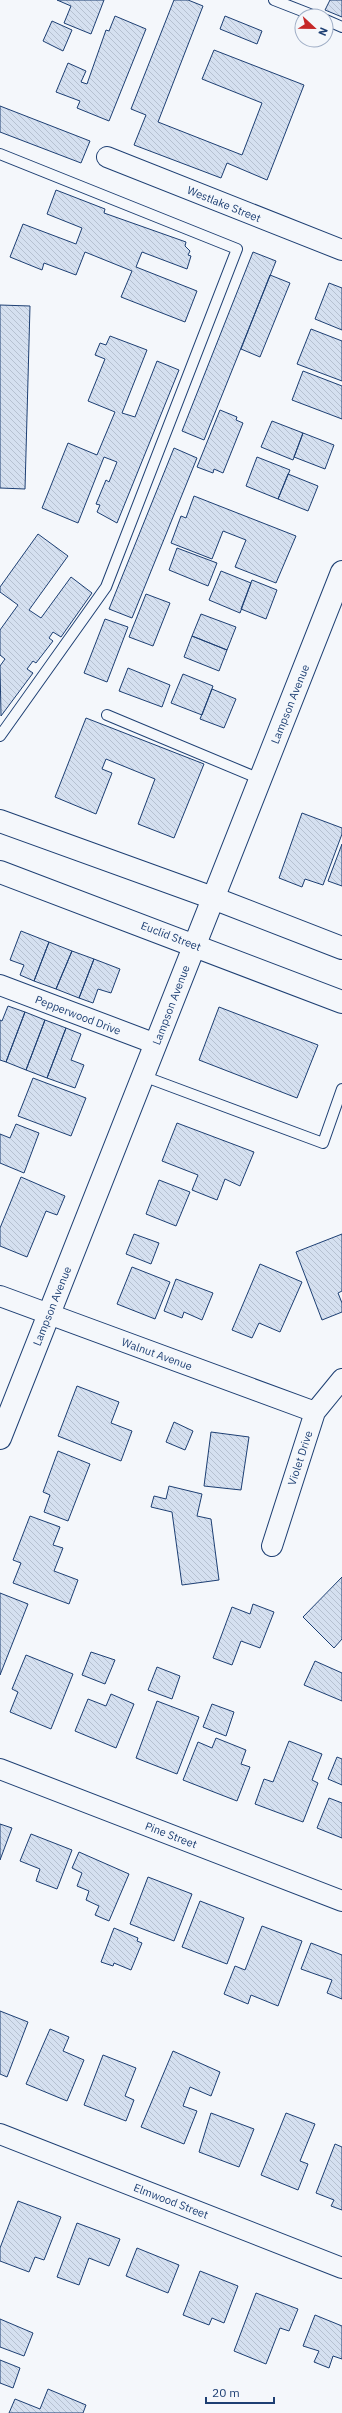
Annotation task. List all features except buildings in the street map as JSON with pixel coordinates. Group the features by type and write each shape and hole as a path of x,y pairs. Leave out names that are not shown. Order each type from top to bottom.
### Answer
{"street":[{"name":"Westlake Street","path":"107,157 342,250"},
{"name":"Lampson Avenue","path":"0,1438 342,572"},
{"path":"0,821 213,898 342,948"},
{"name":"Euclid Street","path":"0,872 194,944 342,1002"},
{"name":"Pepperwood Drive","path":"0,985 156,1044"},
{"name":"Walnut Avenue","path":"0,1296 315,1412"},
{"name":"Violet Drive","path":"272,1546 315,1412 342,1379"},
{"name":"Pine Street","path":"0,1769 342,1901"},
{"name":"Elmwood Street","path":"0,2134 342,2268"}],"lane":[{"path":"274,0 294,8"},
{"path":"0,154 237,249 106,587 0,736"},
{"path":"107,716 260,779"},
{"path":"143,1076 323,1143 342,1089"}]}
